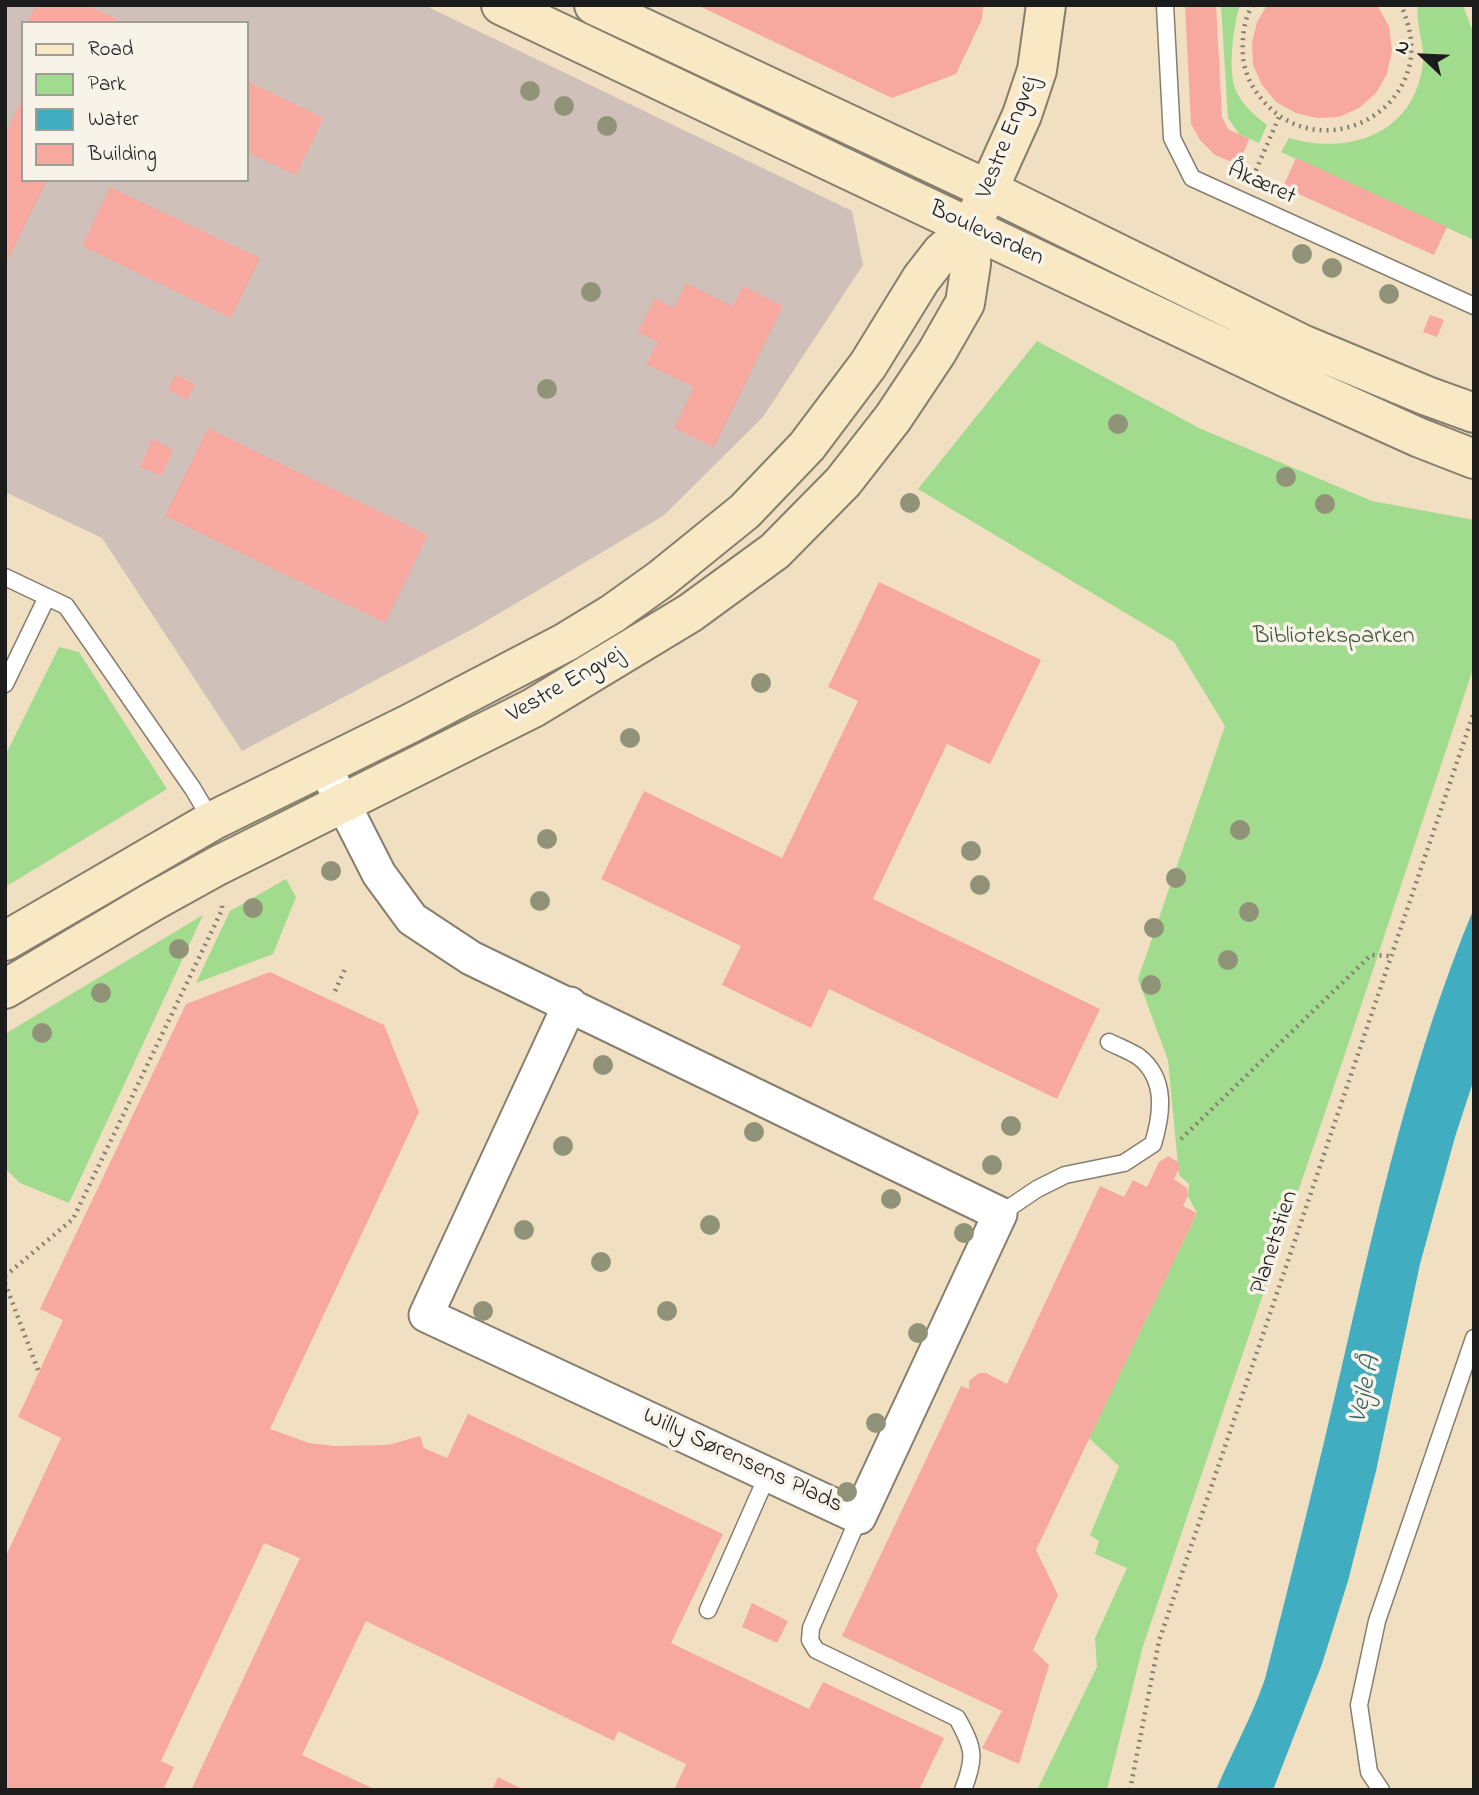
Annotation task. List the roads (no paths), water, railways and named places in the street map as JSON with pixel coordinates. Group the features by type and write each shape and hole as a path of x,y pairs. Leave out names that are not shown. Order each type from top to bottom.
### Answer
{"street":[{"name":"Boulevarden","path":"501,5 1289,379 1420,438 1474,459"},
{"name":"Boulevarden","path":"594,5 989,190 1304,345 1427,396 1474,412"},
{"name":"Vestre Engvej","path":"5,941 212,821 522,665 600,621 661,579 745,511 807,446 868,365 921,279 942,252 971,228 1022,115 1037,69 1047,15 1046,5"},
{"name":"Vestre Engvej","path":"5,989 217,866 533,708 690,612 775,551 843,482 893,418 937,352 965,303 971,264 971,228"},
{"path":"324,766 379,874 412,919 471,958 1000,1214"},
{"name":"Willy Sørensens Plads","path":"570,1004 426,1315 859,1517 1000,1214"}],"lane":[{"name":"Åkæret","path":"1165,5 1172,138 1192,178 1474,306"},
{"path":"5,577 66,606 193,789 212,821"},
{"path":"5,684 47,597"},
{"path":"1000,1214 1037,1189 1065,1175 1124,1163 1153,1144 1160,1121 1161,1094 1153,1072 1138,1057 1109,1042"},
{"path":"1381,1790 1369,1772 1359,1705 1377,1621 1474,1338"},
{"path":"708,1609 768,1474"},
{"path":"859,1517 811,1628 810,1640 816,1650 957,1717 972,1750 971,1768 963,1790"}],"water":[{"name":"Vejle Å","path":"1474,908 1474,1079 1420,1264 1376,1471 1348,1581 1322,1664 1273,1790 1216,1790 1265,1679 1398,1136 1432,1021"}],"park label":[{"name":"Biblioteksparken","path":"1334,638"}]}
